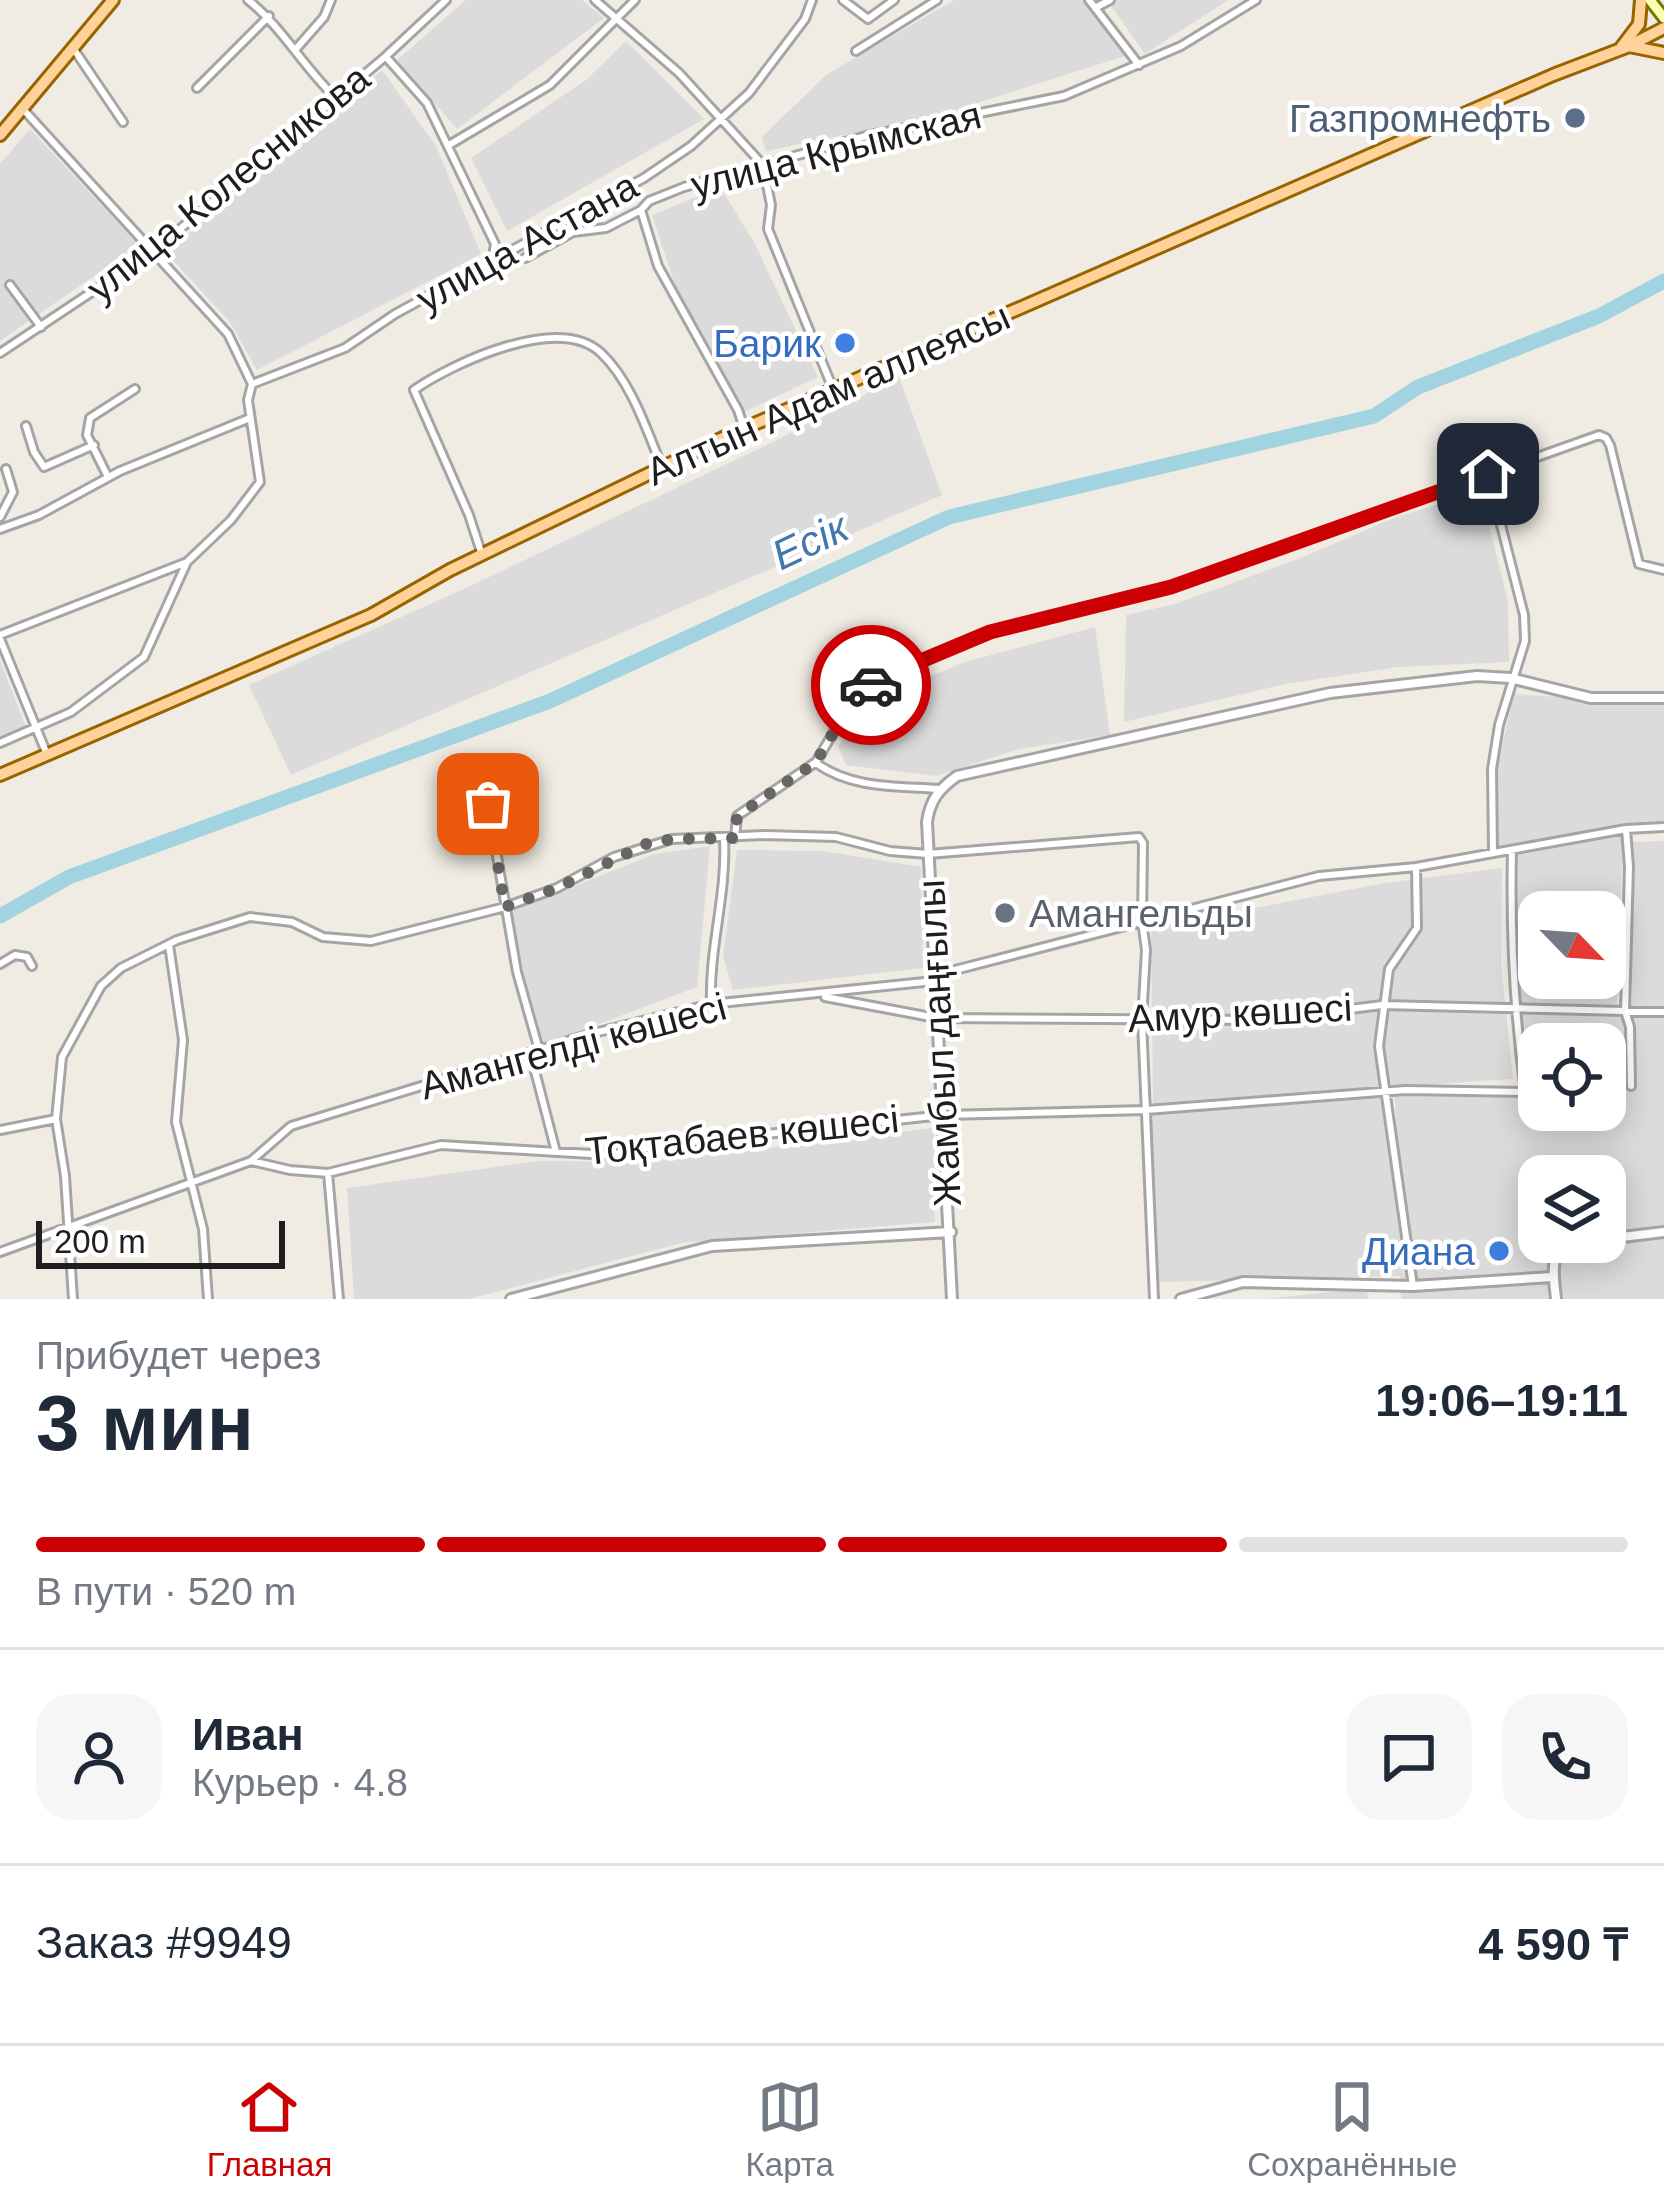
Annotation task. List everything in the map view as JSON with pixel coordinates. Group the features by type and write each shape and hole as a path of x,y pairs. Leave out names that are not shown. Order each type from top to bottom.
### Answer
{"main road":[{"path":"0,135 113,0"},
{"path":"1645,0 1664,18"},
{"path":"1645,0 1641,20 1623,49 1664,53"},
{"name":"Алтын Адам аллеясы","path":"0,775 371,615 482,555 744,428 1664,28"}],"street":[{"path":"248,0 269,16 334,97"},
{"path":"295,50 324,17 332,0"},
{"name":"улица Колесникова","path":"0,353 155,250 386,57 446,0"},
{"path":"595,0 620,18 724,120 763,165 771,205 768,229 833,389"},
{"path":"449,145 550,85 635,0"},
{"name":"улица Астана","path":"252,384 345,348 519,243 644,178 724,120 805,19 812,0"},
{"path":"843,0 868,20 894,0"},
{"path":"856,51 937,0"},
{"path":"1089,0 1139,65"},
{"path":"1095,8 1110,0"},
{"name":"улица Крымская","path":"744,428 658,266 640,210 649,201 866,136 1064,97 1223,23 1256,0"},
{"path":"197,88 269,16"},
{"path":"73,48 123,122"},
{"path":"386,57 427,103 449,145 495,244 493,262"},
{"path":"22,108 216,317 238,351 252,384 250,418 260,482 231,520 187,562 0,637 47,755"},
{"path":"525,258 573,232 605,228 640,210"},
{"path":"10,284 41,327"},
{"path":"482,555 414,390 446,368 551,336 583,343 600,352 615,371 662,467"},
{"path":"108,477 87,435 90,418 135,389"},
{"path":"0,529 39,515 108,477 250,418"},
{"path":"26,426 44,467 94,446"},
{"path":"735,838 737,816 816,762 849,706 878,679 990,632 1171,587 1599,436 1610,445 1639,564 1664,570"},
{"path":"0,517 13,492 6,469"},
{"path":"1488,474 1524,615 1520,663 1510,677 1492,770 1492,853"},
{"path":"0,743 71,712 144,657 187,562"},
{"path":"816,762 833,775 856,782 939,789 957,776 1330,693 1477,676 1510,677 1591,698 1664,698"},
{"name":"Жамбыл даңғылы","path":"939,789 926,822 952,1299"},
{"path":"488,804 517,972 539,1050 535,1071 556,1152"},
{"name":"Амангелді көшесі","path":"0,1252 251,1161 291,1126 539,1050 711,1004 934,981 955,970 1319,876 1416,867 1664,827"},
{"path":"1625,830 1629,867 1625,1011 1630,1028 1631,1086"},
{"path":"74,1299 56,1119 62,1057 101,986 121,968 206,928 250,916 292,922 323,938 354,942 505,907 557,888 646,844 672,839 836,838 928,854 1138,837 1143,843 1146,950 1142,1021 1154,1299"},
{"path":"711,1004 724,839"},
{"path":"1512,850 1514,1008"},
{"path":"1413,1286 1379,1046 1389,969 1417,928 1416,867"},
{"path":"169,945 183,1040 176,1122 203,1229 208,1299"},
{"path":"0,964 16,955 27,957 32,966"},
{"name":"Амур көшесі","path":"818,995 936,1018 1263,1020 1382,1005 1664,1012"},
{"name":"Тоқтабаев көшесі","path":"251,1161 328,1172 441,1145 608,1156 665,1145 943,1115 1146,1110 1506,1089 1525,1092 1514,1008"},
{"path":"0,1130 56,1119"},
{"path":"328,1172 339,1299"},
{"path":"511,1299 712,1246 951,1232"},
{"path":"1626,1237 1664,1232"},
{"path":"1555,1263 1556,1299"},
{"path":"1180,1299 1243,1282 1413,1286 1552,1277"},
{"path":"1374,1282 1375,1299"}],"shaded area":[{"path":"466,0 582,0 604,18 457,129 397,60"},
{"path":"954,0 1082,0 1125,56 936,116 766,151 762,137 826,75"},
{"path":"1107,0 1228,0 1145,54"},
{"path":"626,41 704,119 507,231 471,158 586,80"},
{"path":"382,70 436,146 481,254 257,370 230,322 166,253"},
{"path":"30,129 139,245 0,341 0,164"},
{"path":"720,187 754,242 818,377 744,412 678,294 652,215"},
{"path":"899,377 942,495 291,775 249,685 466,588"},
{"path":"1481,492 1508,601 1509,662 1398,667 1286,684 1124,722 1126,615 1175,604 1399,516"},
{"path":"1095,627 1110,735 1019,749 936,776 846,765 838,747 867,702 965,662"},
{"path":"0,660 26,728 0,738"},
{"path":"1514,694 1664,704 1664,822 1496,848 1498,765"},
{"path":"1623,834 1621,891 1518,891 1518,999 1617,999 1617,1006 1517,1004 1517,853"},
{"path":"1664,841 1664,1299 1401,1299 1400,1276 1156,1282 1148,1112 1383,1096 1399,1231 1395,1096 1518,1097 1518,1131 1626,1131 1626,1023 1522,1023 1520,1012 1621,1015 1632,1000 1631,842"},
{"path":"710,846 697,987 538,1047 511,912 654,854"},
{"path":"737,850 824,851 921,867 923,968 733,990 723,956"},
{"path":"1502,868 1501,964 1513,1079 1153,1103 1151,928 1385,883"},
{"path":"934,1128 935,1222 681,1243 469,1299 354,1299 347,1188 538,1161 650,1162"},
{"path":"1367,1288 1368,1299 1265,1299"}],"waterway":[{"name":"Есік","path":"0,916 69,877 550,701 949,517 1374,416 1418,387 1599,316 1664,281"}],"way so far":[{"path":"488,804 505,907 557,888 646,844 735,838 737,816 816,762 849,706 871,685"}],"place":[{"name":"Газпромнефть","path":"1575,118"},
{"name":"Барик","path":"845,343"},
{"name":"Амангельды","path":"1005,913"},
{"name":"Диана","path":"1499,1251"}],"route":[{"path":"871,685 990,632 1171,587 1488,474"}]}
